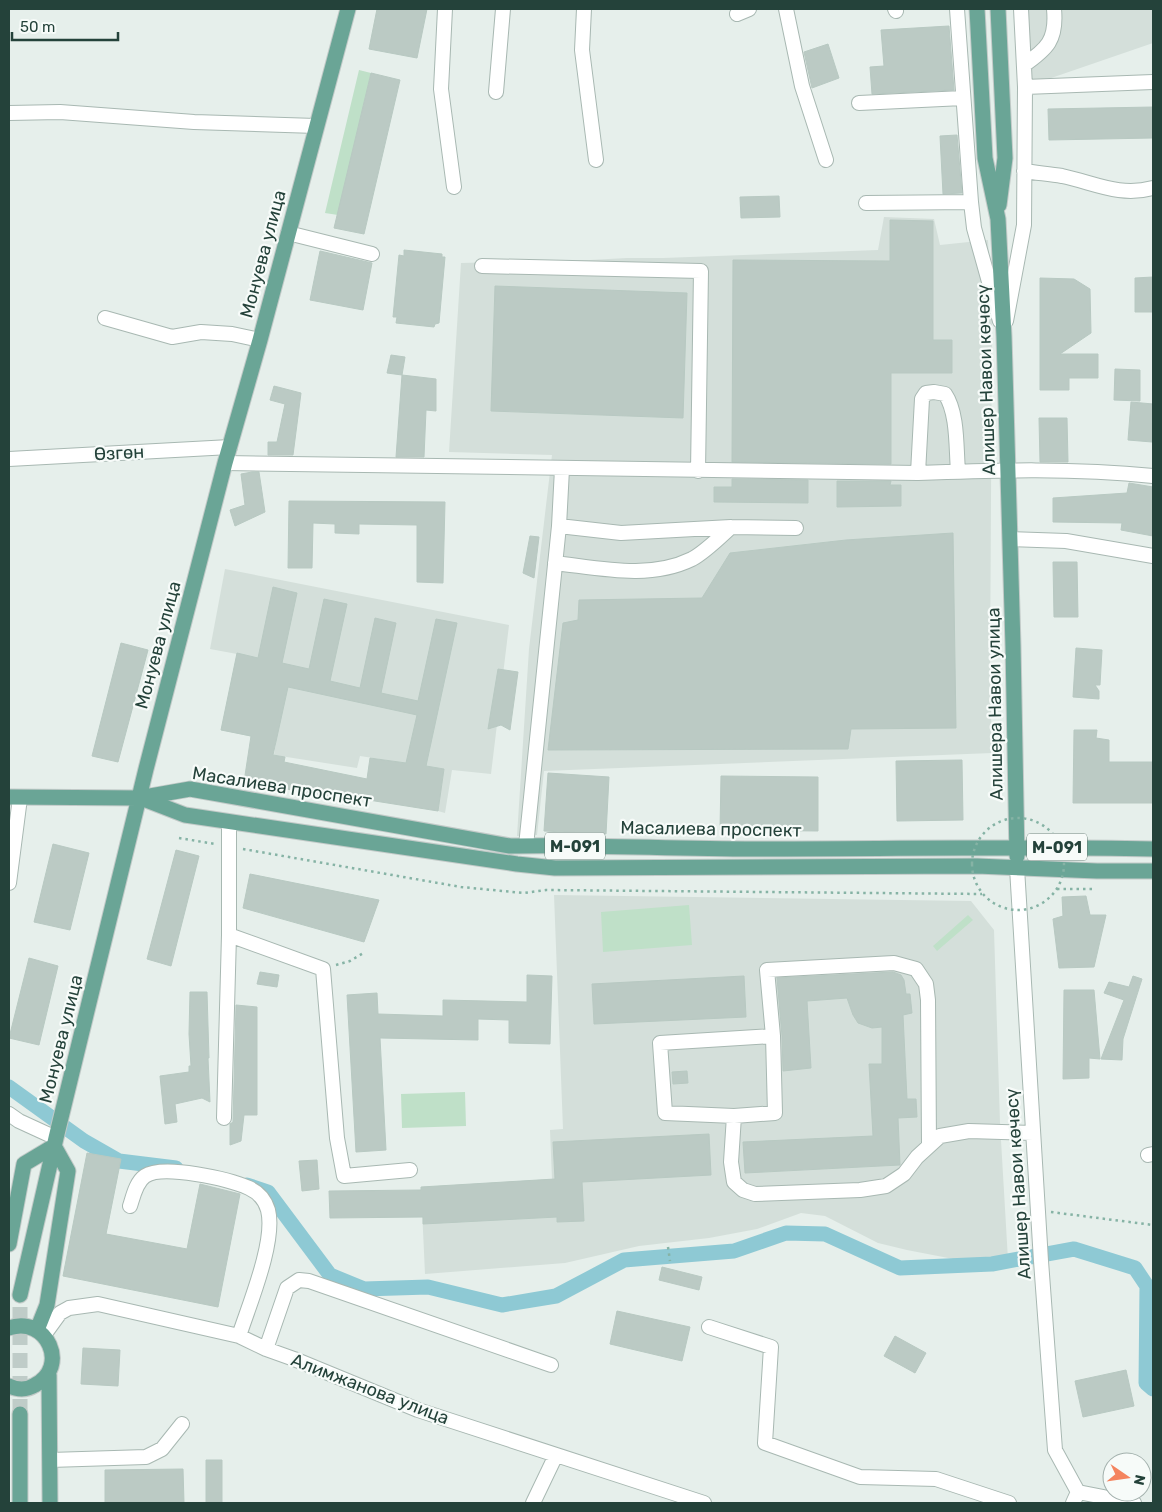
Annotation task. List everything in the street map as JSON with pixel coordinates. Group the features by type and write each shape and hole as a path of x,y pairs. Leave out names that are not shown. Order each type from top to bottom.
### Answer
{"main road":[{"name":"Монуева улица","path":"20,1295 56,1138 139,798 225,464 348,9"},
{"name":"Алишер Навои көчөсү","path":"977,9 985,158 998,219"},
{"name":"Алишер Навои көчөсү","path":"998,9 1004,158 998,219 1004,336 1010,539"},
{"name":"Алишера Навои улица","path":"1010,539 1017,868"},
{"name":"Масалиева проспект","path":"139,798 190,789 510,846 769,849 1017,846 1153,848"},
{"path":"14,798 139,798"},
{"name":"Масалиева проспект","path":"139,798 185,815 555,868 977,866 1017,868"},
{"name":"М-091","path":"1017,868 1153,871"},
{"path":"9,1244 24,1164 56,1138 68,1171 47,1305 40,1332"},
{"path":"9,1328 19,1325 40,1332 49,1342 52,1351 49,1376 50,1503"},
{"path":"9,1386 23,1389 32,1387 49,1376"},
{"path":"20,1414 20,1503"}],"street":[{"path":"445,9 441,90 454,187"},
{"path":"496,92 504,9"},
{"path":"584,9 582,50 596,160"},
{"path":"786,9 802,86 826,160"},
{"path":"957,9 974,228 1004,336"},
{"path":"1004,336 1024,225 1025,87 1021,9"},
{"path":"1024,65 1043,52 1048,45 1052,34 1054,9"},
{"path":"1025,87 1153,82"},
{"path":"859,104 963,98"},
{"path":"9,113 60,112 194,122 316,126"},
{"path":"1024,171 1064,177 1104,188 1139,192 1153,188"},
{"path":"866,203 971,202"},
{"path":"288,233 372,254"},
{"path":"482,266 701,271 698,471"},
{"path":"105,318 172,337 201,332 232,334 260,340"},
{"path":"918,473 922,399 926,393 934,392 945,394 954,416 958,471"},
{"name":"Өзгөн","path":"9,459 230,447"},
{"path":"225,464 918,473 1008,469 1102,471 1153,476"},
{"path":"526,846 559,526 562,469"},
{"path":"559,526 621,533 731,527 796,528"},
{"path":"555,563 627,571 663,569 693,558 731,527"},
{"path":"1010,539 1066,541 1153,556"},
{"path":"9,883 14,798"},
{"path":"224,1118 229,935 229,822"},
{"name":"Алишер Навои көчөсү","path":"1017,868 1041,1261 1055,1450 1076,1497"},
{"path":"229,935 323,969 337,1138 344,1176 410,1170"},
{"path":"773,1036 660,1043 665,1114 734,1116 774,1113 773,1036 767,970 894,963 916,969 926,984 928,1000 929,1144"},
{"path":"9,1114 56,1138"},
{"path":"734,1116 731,1162 734,1182 743,1190 755,1194 860,1190 886,1186 904,1174 929,1144 940,1136 969,1131 1033,1133"},
{"path":"130,1206 142,1178 147,1174 155,1173 173,1172 220,1178 250,1188 261,1197 269,1213 269,1235 258,1278 239,1336"},
{"path":"266,1349 287,1288 299,1280 309,1281 550,1365"},
{"name":"Алимжанова улица","path":"40,1332 60,1313 69,1308 98,1304 239,1336 266,1349 418,1410 556,1455 675,1499 704,1503"},
{"path":"709,1327 771,1347 765,1443 860,1477 936,1479 1009,1503"},
{"path":"50,1460 146,1457 162,1449 182,1424"},
{"path":"533,1503 556,1455"},
{"path":"1076,1497 1134,1503"}],"path":[{"path":"1016,818 1035,821 1044,826 1057,840 1064,865 1061,882 1057,889 1043,903 1026,910 1006,909 997,906 982,894 972,872 972,859 975,847 981,836 988,829 1001,821 1016,818"},
{"path":"1057,889 1094,888"},
{"path":"941,895 982,894"},
{"path":"323,969 350,961 365,952"},
{"path":"1039,1210 1153,1225"},
{"path":"668,1248 670,1262"}],"shaded area":[{"path":"1021,9 1153,9 1153,43 1025,87"},
{"path":"884,217 934,219 940,245 988,240 992,325 990,673 992,753 544,771 537,835 517,836 529,649 552,455 449,452 461,263 878,250"},
{"path":"225,569 509,625 491,774 452,770 445,813 438,811 444,769 360,756 357,768 274,755 276,742 221,730 237,654 210,649"},
{"path":"554,895 971,901 994,930 1000,1123 1008,1260 974,1263 907,1250 878,1243 825,1216 801,1213 757,1229 709,1238 639,1246 565,1263 425,1274 421,1187 552,1179 550,1130 563,1129"}],"green space":[{"path":"359,70 371,73 338,215 325,213"},
{"path":"689,905 692,945 603,952 601,912"},
{"path":"968,915 973,920 937,951 933,946"},
{"path":"465,1092 466,1126 402,1128 401,1094"}],"building":[{"path":"377,9 427,9 417,58 369,49"},
{"path":"949,26 954,90 872,94 870,67 884,66 881,30"},
{"path":"828,44 839,78 812,88 804,52"},
{"path":"371,73 400,80 364,234 334,228"},
{"path":"1153,107 1153,138 1049,140 1048,109"},
{"path":"957,135 962,193 943,194 940,136"},
{"path":"779,196 780,217 741,218 740,197"},
{"path":"890,220 933,221 933,340 952,340 952,373 891,373 891,464 732,462 733,260 890,261"},
{"path":"404,250 442,254 442,257 445,257 439,323 435,324 434,327 396,323 397,317 393,317 399,255 404,256"},
{"path":"320,251 372,263 363,310 310,300"},
{"path":"1153,277 1153,312 1135,312 1135,278"},
{"path":"1040,278 1074,279 1090,289 1091,333 1060,354 1098,354 1098,378 1069,378 1069,390 1040,390"},
{"path":"495,286 687,293 683,418 491,411"},
{"path":"391,355 405,357 402,375 387,373"},
{"path":"1115,369 1140,370 1140,401 1114,400"},
{"path":"402,375 436,379 436,411 426,410 424,457 396,457"},
{"path":"274,386 301,393 293,455 268,455 268,442 277,442 285,404 270,400"},
{"path":"1131,402 1153,404 1152,442 1128,440"},
{"path":"1039,418 1067,418 1068,462 1040,462"},
{"path":"259,472 265,512 235,526 230,510 245,505 241,474"},
{"path":"732,479 808,480 808,503 714,502 714,487 732,487"},
{"path":"837,481 891,481 890,485 901,485 901,506 837,507"},
{"path":"1129,483 1153,487 1153,536 1121,530 1122,523 1053,522 1053,498 1127,493"},
{"path":"289,501 445,502 443,583 417,582 417,525 359,524 359,534 335,533 335,524 313,523 312,568 288,568"},
{"path":"953,533 956,728 851,729 848,749 548,750 563,623 578,620 579,600 702,598 730,553 846,540"},
{"path":"530,536 539,537 534,578 523,573"},
{"path":"1053,562 1077,562 1078,617 1054,617"},
{"path":"273,587 297,593 282,663 309,669 324,599 347,604 330,681 360,688 375,618 396,623 381,693 418,701 436,619 457,623 426,766 444,769 438,811 356,798 355,804 244,782 251,736 221,730 237,653 258,658","holes":["288,687 417,715 406,763 370,758 367,779 284,762 285,757 273,755"]},
{"path":"121,643 148,650 118,762 92,756"},
{"path":"1076,648 1102,650 1100,685 1095,685 1099,691 1099,699 1073,697"},
{"path":"498,669 518,672 510,730 501,725 488,729"},
{"path":"1074,730 1097,730 1096,738 1109,740 1109,762 1153,762 1153,803 1073,803"},
{"path":"962,760 963,820 897,821 896,761"},
{"path":"548,773 609,777 606,834 544,831"},
{"path":"721,776 818,777 818,831 720,830"},
{"path":"53,844 89,853 70,930 34,922"},
{"path":"176,850 199,856 171,966 147,959"},
{"path":"250,874 379,900 364,942 243,908"},
{"path":"1086,896 1090,915 1106,915 1094,967 1059,968 1053,919 1063,916 1062,897"},
{"path":"29,958 58,966 39,1045 9,1038"},
{"path":"260,972 279,975 277,987 257,984"},
{"path":"893,972 901,975 904,980 906,994 910,994 912,1013 903,1015 907,1099 916,1099 917,1117 898,1118 900,1165 745,1173 743,1142 873,1136 869,1064 882,1064 882,1027 872,1028 858,1023 847,998 807,1001 811,1068 783,1071 777,978"},
{"path":"527,975 552,976 550,1044 509,1043 509,1020 478,1019 478,1040 380,1038 386,1150 356,1152 347,995 377,993 378,1014 443,1016 443,1000 527,1002"},
{"path":"744,976 746,1017 594,1024 592,984"},
{"path":"1133,976 1142,979 1123,1039 1122,1060 1101,1059 1124,1000 1104,993 1109,982 1129,987"},
{"path":"1064,990 1094,990 1100,1059 1089,1058 1089,1078 1063,1079"},
{"path":"190,992 207,992 210,1102 202,1098 175,1104 177,1122 165,1124 160,1076 189,1072 189,1066 191,1066 189,1034"},
{"path":"236,1005 257,1007 257,1115 244,1115 241,1141 230,1145 230,1124 233,1122"},
{"path":"687,1071 688,1083 673,1084 672,1072"},
{"path":"709,1134 711,1175 582,1182 584,1221 557,1222 557,1217 423,1224 423,1217 330,1218 329,1191 421,1190 421,1187 555,1179 553,1142"},
{"path":"87,1153 121,1159 106,1234 187,1249 200,1184 240,1194 218,1307 63,1276"},
{"path":"317,1160 319,1189 302,1191 299,1161"},
{"path":"662,1267 702,1277 699,1290 659,1280"},
{"path":"617,1311 690,1327 682,1361 610,1344"},
{"path":"895,1336 926,1353 915,1373 884,1356"},
{"path":"83,1348 120,1350 118,1386 81,1384"},
{"path":"1126,1370 1134,1406 1083,1417 1075,1381"},
{"path":"206,1460 222,1460 222,1503 206,1503"},
{"path":"183,1469 184,1503 105,1503 105,1470"}],"waterway":[{"path":"9,1087 84,1141 119,1161 176,1168"},
{"path":"247,1185 268,1192 330,1275 364,1289 428,1287 502,1305 556,1296 624,1260 734,1251 786,1233 825,1234 900,1268 992,1264 1074,1249 1135,1268 1147,1286 1146,1383 1153,1389"}],"tunnel":[{"path":"20,1295 20,1414"}]}
